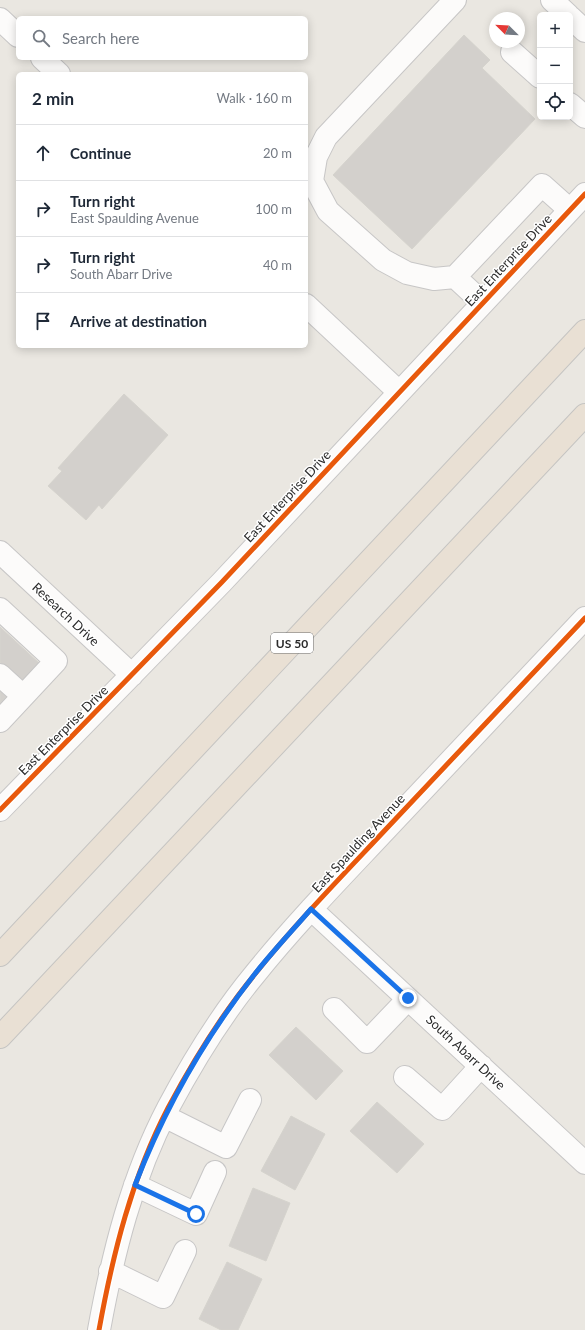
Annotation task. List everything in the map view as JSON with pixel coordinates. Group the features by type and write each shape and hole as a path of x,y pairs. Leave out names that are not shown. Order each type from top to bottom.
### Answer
{"highway":[{"name":"US 50","path":"0,955 585,331"},
{"path":"0,1037 585,415"}],"street":[{"path":"455,0 326,137 316,157 312,181 328,211 382,260 407,273 434,279 455,277 542,185 570,210"},
{"path":"565,8 585,31"},
{"path":"0,19 16,34"},
{"path":"512,52 537,73"},
{"path":"44,60 57,72"},
{"path":"573,107 585,117"},
{"name":"East Enterprise Drive","path":"0,810 132,676 585,194"},
{"path":"455,277 482,304"},
{"path":"308,306 399,392"},
{"name":"Research Drive","path":"0,552 132,676"},
{"path":"0,609 56,661 0,721"},
{"name":"East Spaulding Avenue","path":"99,1330 110,1271 121,1228 135,1185 164,1116 195,1060 222,1018 254,975 311,909 585,618"},
{"path":"0,675 23,696"},
{"name":"South Abarr Drive","path":"311,909 585,1163"},
{"path":"334,1009 367,1042 408,998"},
{"path":"405,1077 442,1109 481,1066"},
{"path":"164,1116 226,1148 250,1100"},
{"path":"135,1185 196,1214 215,1172"},
{"path":"110,1271 163,1297 185,1251"}],"building":[{"path":"464,35 490,60 482,68 535,119 412,249 333,175"},
{"path":"124,394 168,435 102,509 99,505 86,520 48,486 62,471 58,468"},
{"path":"0,627 39,663 21,682 0,662"},
{"path":"0,688 8,695 0,704"},
{"path":"296,1027 343,1071 316,1100 269,1055"},
{"path":"377,1102 424,1144 397,1173 350,1131"},
{"path":"291,1116 325,1134 295,1190 261,1171"},
{"path":"253,1188 290,1203 266,1261 229,1246"},
{"path":"227,1262 262,1279 238,1330 221,1330 199,1319"}],"cycle path":[{"path":"0,810 222,582 585,194"},
{"path":"99,1330 117,1244 144,1161 168,1108 187,1073 219,1022 255,974 303,918 585,618"}],"route":[{"path":"196,1214 135,1185 164,1116 195,1060 222,1018 254,975 311,909 408,998"}]}
